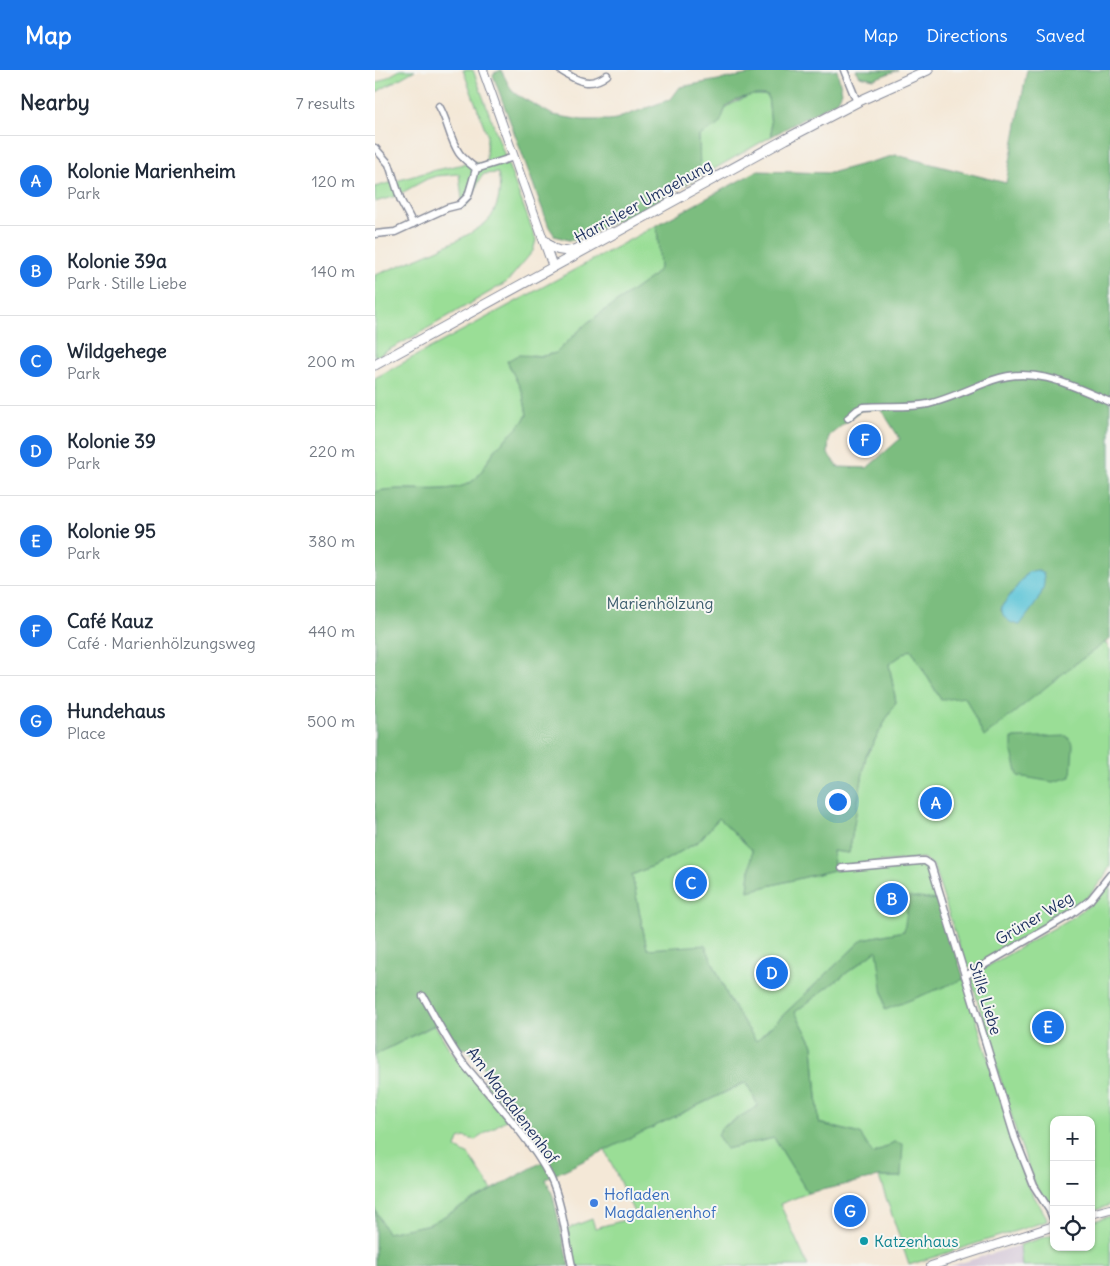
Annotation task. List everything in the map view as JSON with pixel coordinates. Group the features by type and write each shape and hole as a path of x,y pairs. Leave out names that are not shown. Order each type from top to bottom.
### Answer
{"main road":[{"name":"Harrisleer Umgehung","path":"375,365 857,102 928,70"}],"street":[{"path":"483,70 553,268"},
{"path":"560,70 575,80 590,82 599,81 607,75"},
{"path":"844,70 847,82 857,102"},
{"path":"439,106 445,115 451,138 459,154 476,169"},
{"path":"375,148 389,164 399,196 413,224"},
{"path":"476,169 514,158"},
{"path":"375,234 395,232 433,214 459,205 471,191 476,169"},
{"path":"542,236 555,249 570,251 603,234 619,231"},
{"path":"849,418 863,407 929,404 996,379 1020,374 1045,377 1063,382 1110,402"},
{"name":"Stille Liebe","path":"842,868 921,861 931,865 1015,1138 1034,1186 1050,1211"},
{"name":"Grüner Weg","path":"965,976 1070,915 1090,900 1110,875"},
{"name":"Am Magdalenenhof","path":"423,996 466,1067 485,1087 550,1178 556,1194 572,1266"},
{"path":"1095,1213 1110,1209"},
{"path":"931,1266 1050,1227"}],"shaded area":[{"path":"1020,1245 1022,1266 951,1266"}],"green space":[{"path":"400,70 415,70 375,93 375,84"},
{"path":"463,70 473,70 536,240 533,251 507,282 375,357 375,275 437,250 471,233 491,217 498,201 498,173 484,174 478,182 470,201 463,208 459,174 436,176 427,179 396,196 375,202 375,187 431,171 474,162 486,163 487,134"},
{"path":"501,70 512,91 517,95 553,115 582,120 616,119 671,99 680,87 773,70 837,70 842,92 838,100 772,136 768,96 753,95 736,100 727,106 719,124 699,136 700,177 634,213 575,240 568,240 555,236 549,227 493,75"},
{"path":"856,70 898,70 874,79 860,76"},
{"name":"Marienhölzung","path":"1027,70 1110,70 1110,639 1071,667 984,737 965,697 941,700 911,649 889,664 896,702 866,756 849,853 833,851 834,870 748,891 752,850 719,818 699,841 666,860 632,875 647,949 705,945 730,1001 756,1041 863,939 904,931 909,897 939,900 964,979 885,1010 877,950 795,1012 813,1045 819,1123 860,1134 873,1154 894,1142 903,1144 901,1177 879,1177 808,1193 774,1138 726,1149 718,1136 721,1128 758,1106 746,1082 546,1179 553,1196 569,1266 375,1266 375,1209 387,1233 430,1224 544,1161 527,1135 483,1081 488,1072 466,1048 458,1050 442,1021 375,1055 375,492 398,489 454,488 474,480 496,449 520,425 527,415 523,394 507,361 518,355 543,356 556,353 587,323 652,277 660,268 657,225 757,171 830,173 896,155 1006,183","holes":["881,409 900,439 867,468 838,467 828,454 829,436 861,410","1028,572 1043,590 1001,611 1002,606"]},
{"path":"750,95 768,96 772,136 700,177 699,136 719,124 726,108"},
{"path":"657,225 660,268 652,277 587,323 556,353 543,356 532,355 507,361 523,394 527,415 520,425 496,449 477,478 465,485 454,488 398,489 375,492 375,378"},
{"path":"1105,642 1110,650 1110,866 1089,896 1066,912 971,968 966,967 933,865 923,858 834,866 833,851 849,853 866,756 896,702 889,664 911,649 941,700 1071,667"},
{"path":"1067,736 1073,745 1071,777 1053,782 1018,776 1012,752 1012,738"},
{"path":"719,818 752,850 748,891 834,870 921,863 929,867 939,900 904,931 863,939 756,1041 730,1001 705,946 647,949 632,875 666,860 699,841"},
{"path":"1110,884 1110,1205 1095,1211 1095,1116 1050,1116 1050,1209 1035,1184 1017,1135 972,982 974,974 1068,920 1097,900"},
{"path":"877,950 964,979 1027,1185 1046,1216 1047,1221 909,1265 879,1177 901,1177 894,1142 873,1154 860,1134 819,1123 813,1045 795,1012"},
{"path":"435,1025 450,1050 507,1119 475,1140 464,1137 459,1139 456,1148 469,1155 492,1190 430,1224 387,1233 375,1209 375,1055"},
{"path":"747,1082 758,1106 721,1128 718,1136 726,1149 774,1138 808,1193 780,1204 808,1266 575,1266 566,1229 592,1219 595,1228 636,1217 605,1150"},
{"path":"1110,1216 1110,1266 1022,1266 1020,1245 1050,1235 1050,1251 1095,1251 1095,1221"}],"water":[{"path":"1037,570 1043,573 1044,580 1041,594 1020,625 1013,623 1004,617 1002,606 1028,572"}],"place":[{"name":"Café Kauz","path":"865,440"},
{"name":"Kolonie Marienheim","path":"936,803"},
{"name":"Wildgehege","path":"691,883"},
{"name":"Kolonie 39a","path":"892,899"},
{"name":"Kolonie 39","path":"772,973"},
{"name":"Kolonie 95","path":"1048,1027"},
{"name":"Hofladen Magdalenenhof","path":"594,1203"},
{"name":"Hundehaus","path":"850,1211"},
{"name":"Katzenhaus","path":"864,1241"}]}
